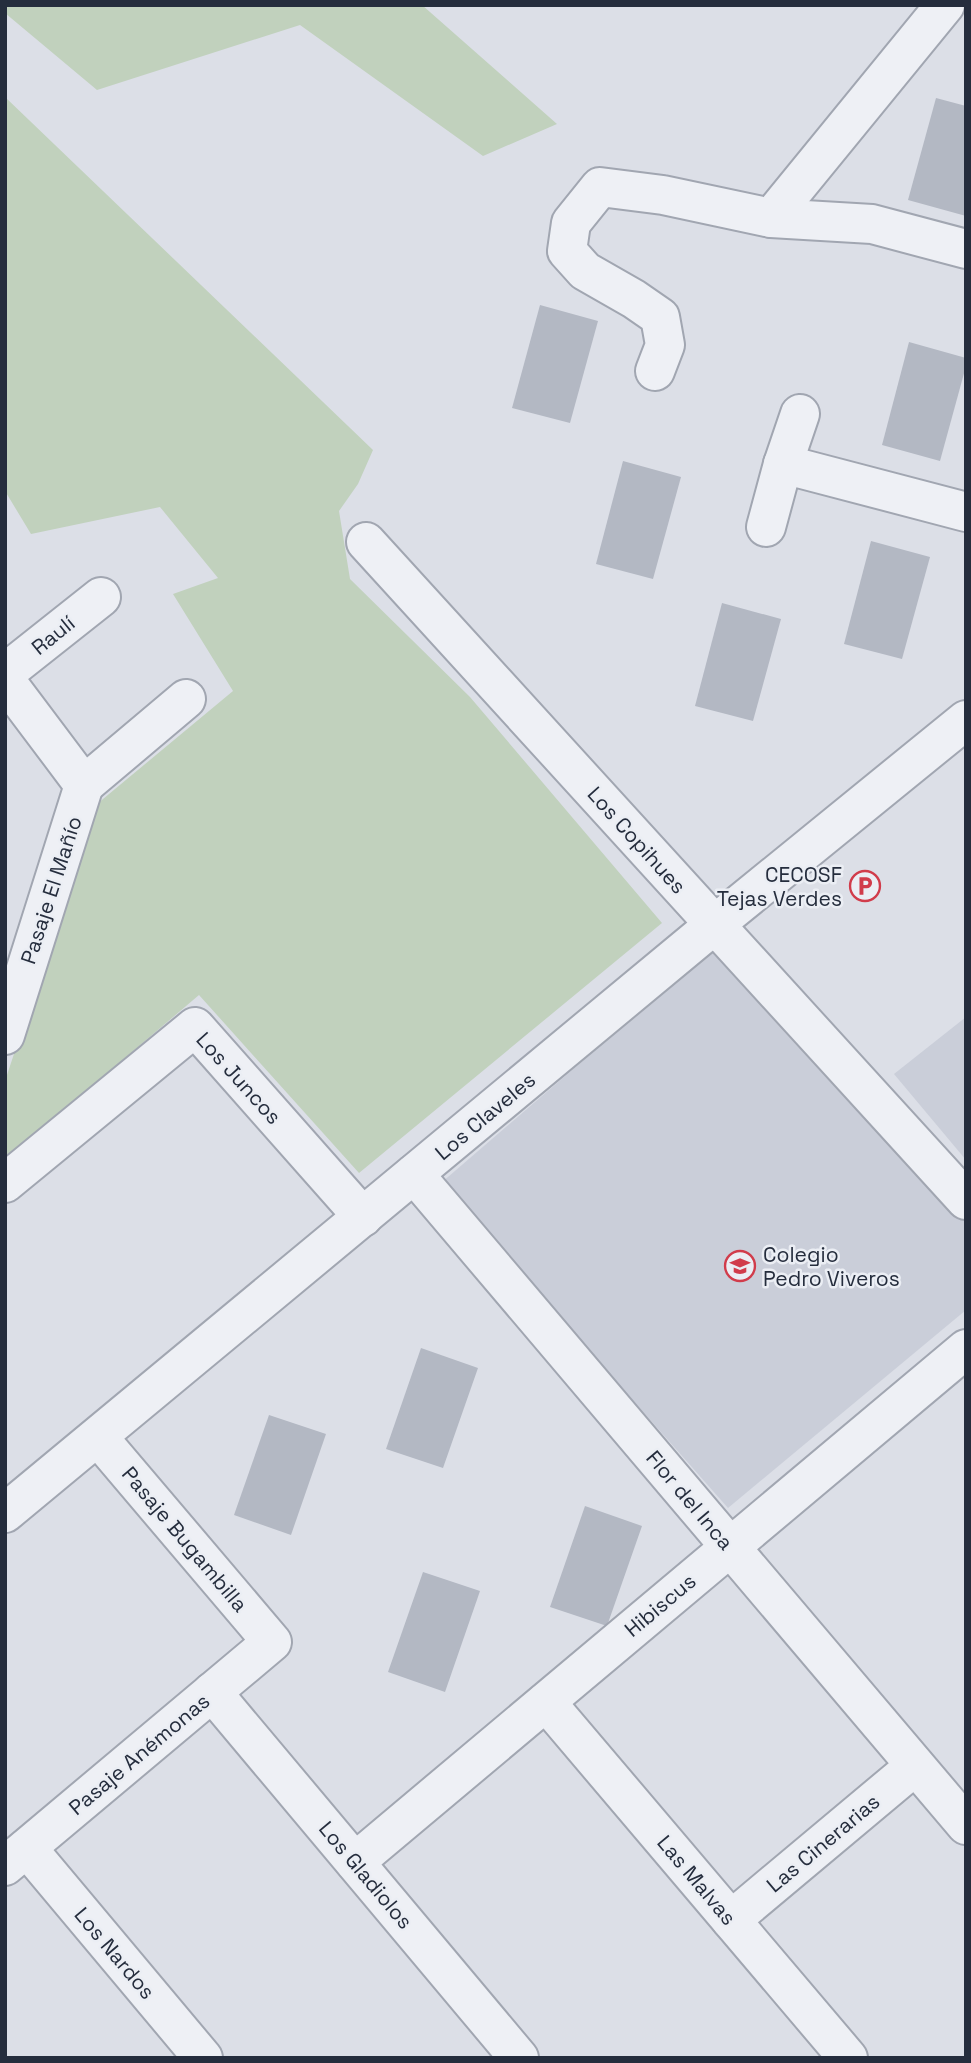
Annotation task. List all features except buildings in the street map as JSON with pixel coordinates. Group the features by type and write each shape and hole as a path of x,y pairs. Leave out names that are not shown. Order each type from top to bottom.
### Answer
{"street":[{"path":"771,218 945,5"},
{"path":"655,371 665,345 660,317 585,271 567,251 571,223 600,187 663,195 771,218 872,224 966,249"},
{"path":"766,527 800,414"},
{"path":"783,464 966,512"},
{"name":"Los Copihues","path":"366,542 966,1200"},
{"name":"Raulí","path":"5,673 101,597"},
{"path":"5,680 84,785 186,699"},
{"name":"Los Claveles","path":"5,1514 714,925 966,720"},
{"name":"Pasaje El Mañío","path":"5,1035 84,785"},
{"name":"Los Juncos","path":"5,1183 195,1027 363,1217"},
{"name":"Flor del Inca","path":"414,1174 966,1825"},
{"name":"Hibiscus","path":"355,1862 966,1349"},
{"name":"Pasaje Bugambilla","path":"98,1437 272,1642"},
{"name":"Pasaje Anémonas","path":"16,1857 272,1642"},
{"name":"Los Gladiolos","path":"212,1692 519,2058"},
{"name":"Las Malvas","path":"546,1702 848,2058"},
{"name":"Las Cinerarias","path":"731,1920 915,1766"},
{"name":"Los Nardos","path":"16,1857 203,2058"}],"shaded area":[{"name":"Colegio Pedro Viveros","path":"716,946 966,1222 966,1310 728,1508 441,1183"},
{"path":"966,1017 966,1160 894,1074"}],"green space":[{"path":"5,5 422,5 557,124 483,156 300,25 97,90 5,13"},
{"path":"5,97 373,450 358,484 339,511 350,579 470,697 662,923 359,1173 199,995 5,1160 5,1081 97,804 233,691 173,594 218,578 160,507 31,534 5,491"}],"place":[{"name":"CECOSF Tejas Verdes","path":"865,886"},
{"name":"Colegio Pedro Viveros","path":"740,1266"}]}
